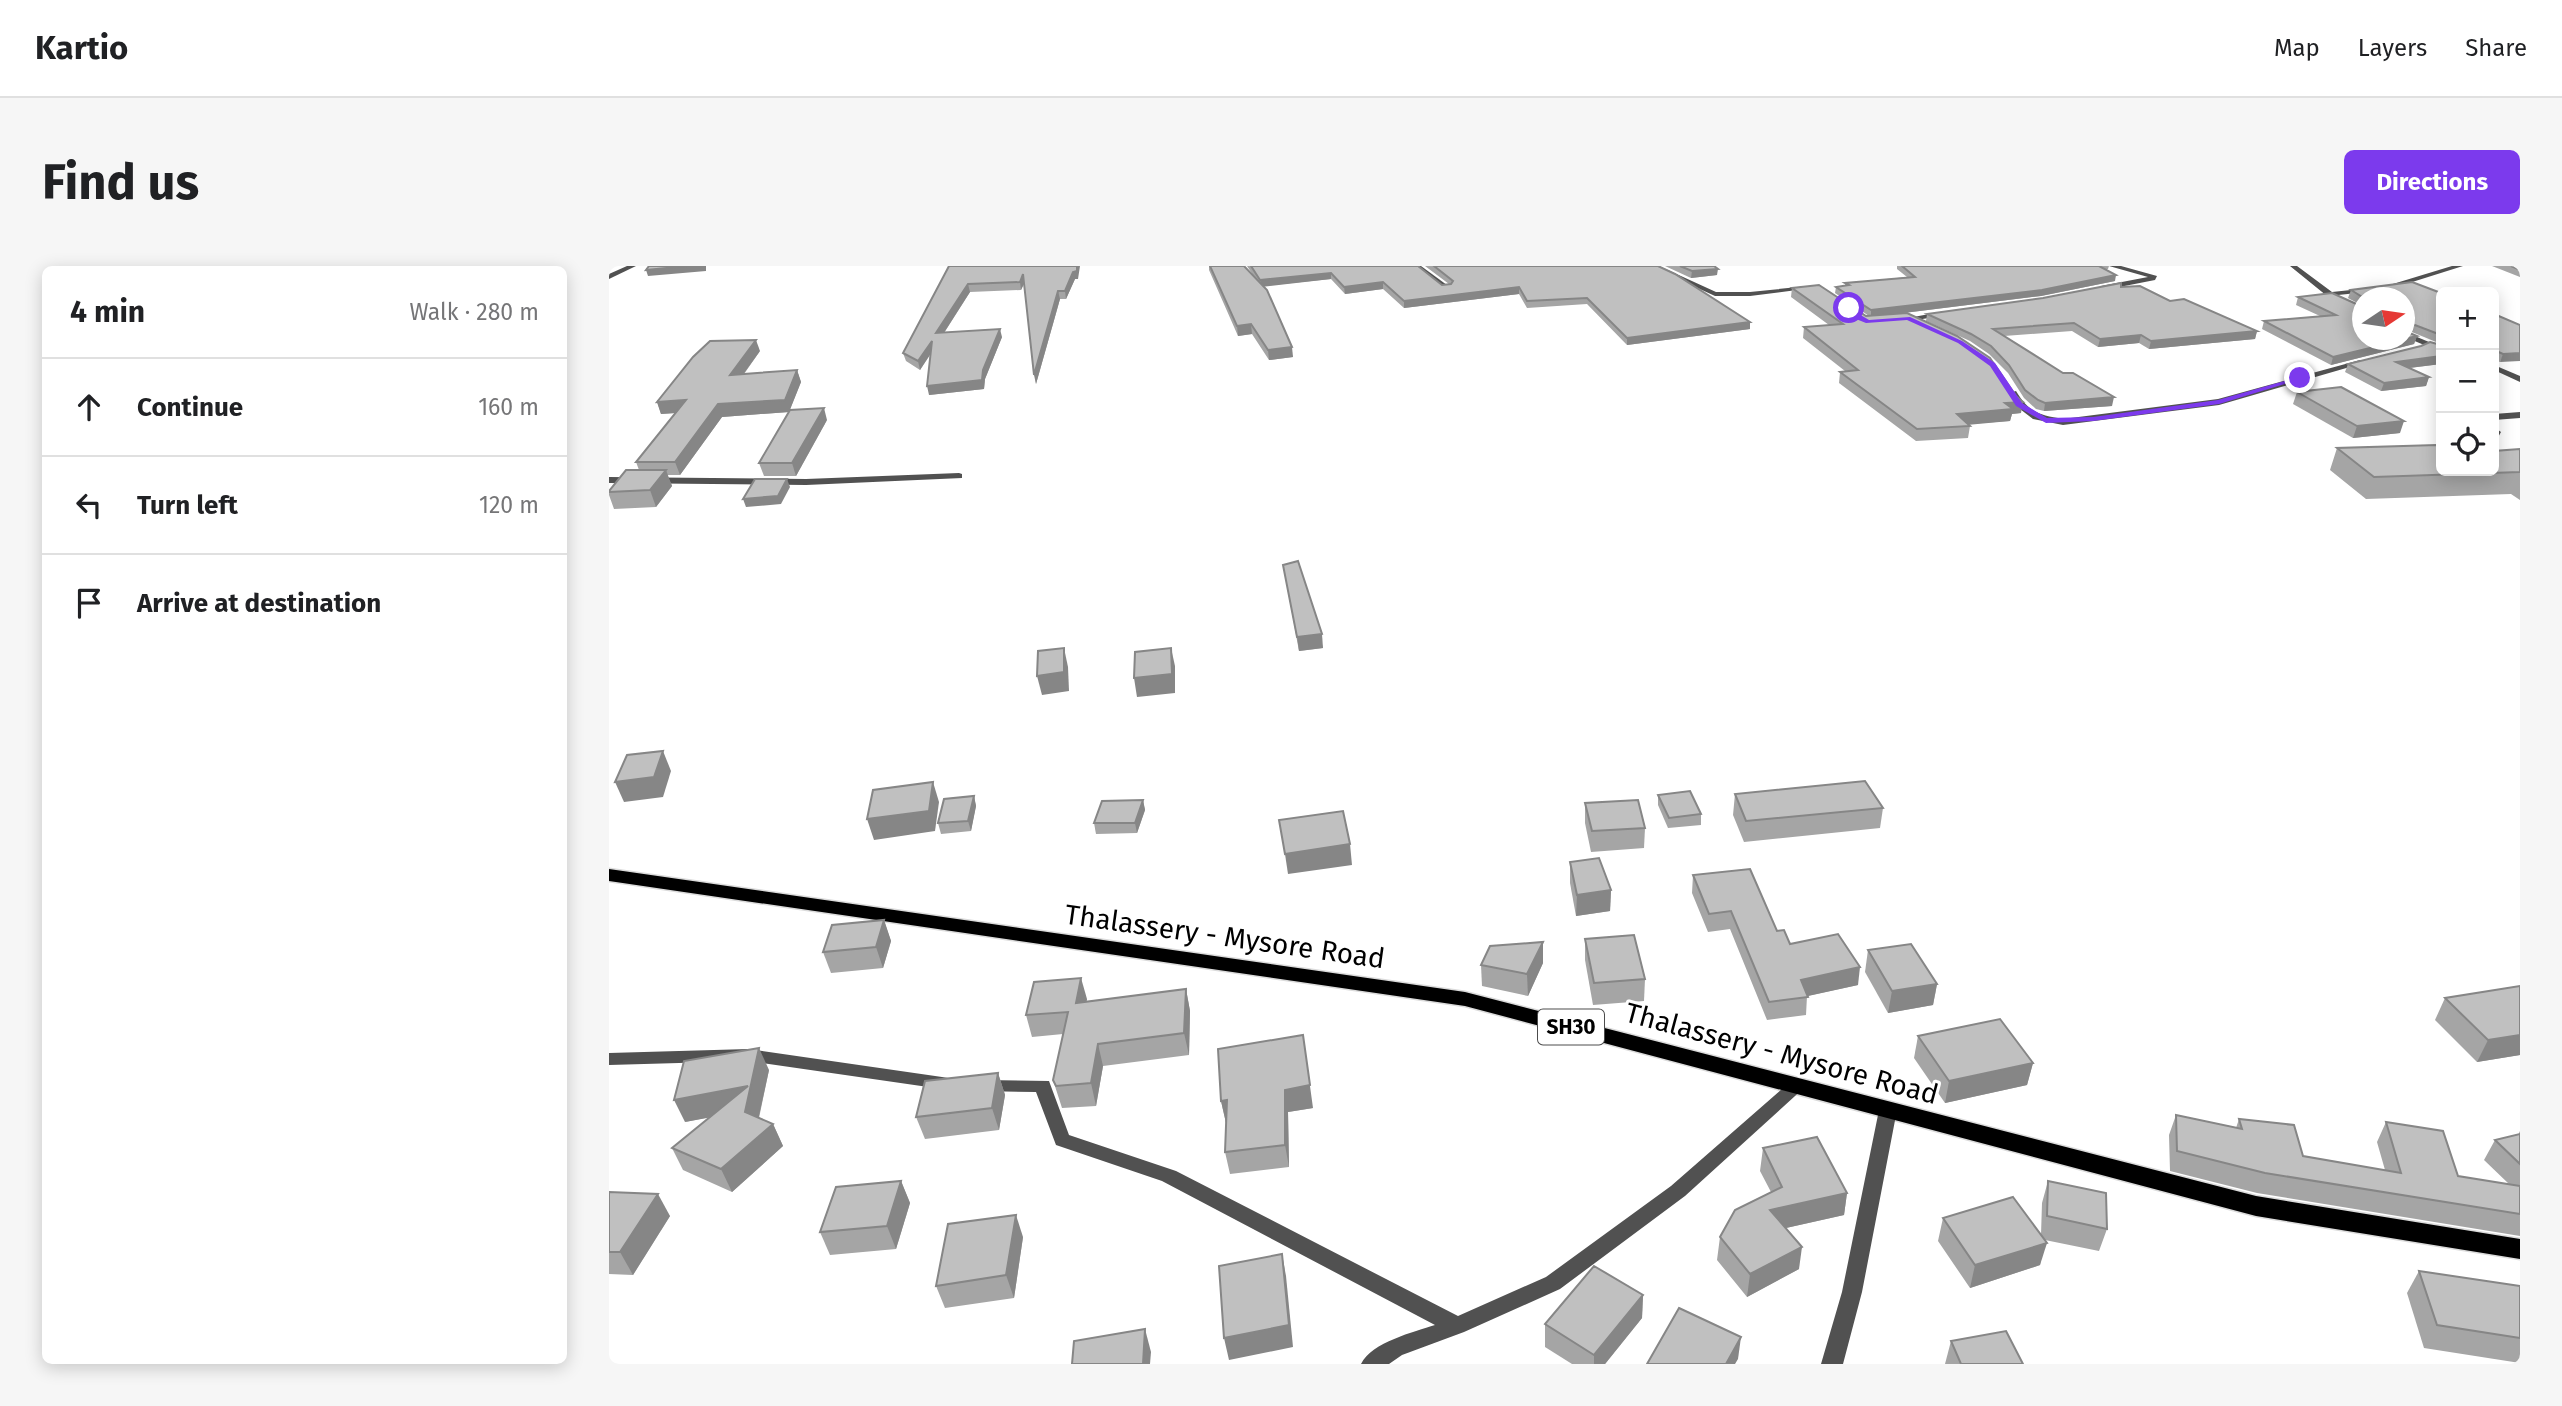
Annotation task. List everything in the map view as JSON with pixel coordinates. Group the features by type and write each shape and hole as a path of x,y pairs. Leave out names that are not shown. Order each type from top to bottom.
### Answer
{"main road":[{"name":"Thalassery - Mysore Road","path":"609,875 1465,999 2256,1206 2520,1249"}],"street":[{"path":"609,277 633,266"},
{"path":"1417,266 1447,288"},
{"path":"1653,266 1715,294 1819,288"},
{"path":"2100,289 2153,276 2112,266"},
{"path":"2293,266 2330,294 2352,306"},
{"path":"2330,294 2402,284 2461,266"},
{"path":"1894,320 1951,312"},
{"path":"1907,318 1928,328"},
{"path":"2415,340 2436,348"},
{"path":"2415,351 2425,345"},
{"path":"2005,381 2019,404 2036,417 2063,422 2219,402 2370,360"},
{"path":"2499,369 2520,379"},
{"path":"2499,417 2520,415"},
{"path":"609,481 806,482 959,476"},
{"path":"609,1059 749,1055 965,1086 1044,1086 1062,1140 1169,1176 1457,1326"},
{"path":"1372,1364 1395,1348 1457,1326 1553,1283 1678,1191 1797,1086"},
{"path":"1832,1364 1851,1292 1888,1110"}],"building":[{"path":"649,266 687,266 646,270"},
{"path":"949,266 1077,266 1077,271 1073,272 1065,291 1058,291 1034,375 1023,274 1020,282 968,284 936,333 1000,329 983,370 982,380 927,386 932,341 918,361 903,353"},
{"path":"1210,266 1244,266 1267,290 1292,347 1268,350 1251,324 1237,326"},
{"path":"1251,266 1418,266 1442,285 1451,284 1453,281 1434,266 1658,266 1750,322 1627,338 1587,298 1527,301 1519,287 1404,301 1383,282 1344,287 1331,273 1260,280"},
{"path":"1680,266 1714,266 1718,269 1692,271"},
{"path":"1902,266 2099,266 2116,275 2042,290 1871,310 1836,287 1849,285 1845,283 1915,277"},
{"path":"2412,282 2436,291 2436,333 2415,325 2415,287 2374,287"},
{"path":"2121,283 2121,287 2140,286 2170,301 2184,299 2257,331 2151,341 2141,335 2100,339 2074,323 1993,329 2063,373 2073,373 2114,397 2045,403 2025,390 2009,365 1991,346 1927,314 2043,298"},
{"path":"1819,285 1866,316 1907,313 1957,336 1990,358 2023,402 2005,403 2013,409 1957,414 1970,426 1917,429 1840,372 1858,370 1804,327 1843,324 1792,288"},
{"path":"2332,293 2352,302 2352,350 2362,350 2333,357 2264,321 2336,315 2298,297"},
{"path":"2499,316 2520,325 2520,353 2499,352"},
{"path":"756,340 730,375 797,370 785,400 718,404 675,462 636,462 686,400 657,402 693,357 710,341"},
{"path":"2430,342 2436,344 2436,357 2396,362 2429,377 2384,383 2348,364 2415,350"},
{"path":"2341,387 2404,421 2357,426 2297,392"},
{"path":"824,408 792,463 759,463 790,410"},
{"path":"2436,445 2436,475 2374,477 2337,448"},
{"path":"2520,449 2520,472 2499,473 2499,451"},
{"path":"626,470 666,470 650,490 609,492"},
{"path":"755,479 787,479 778,496 743,499"},
{"path":"1298,561 1322,634 1297,637 1283,565"},
{"path":"1064,648 1064,672 1037,676 1038,651"},
{"path":"1171,648 1172,674 1134,678 1135,652"},
{"path":"663,751 654,777 615,782 627,755"},
{"path":"1865,781 1883,808 1746,821 1735,794"},
{"path":"933,782 929,811 867,819 873,790"},
{"path":"1690,791 1701,814 1669,818 1658,795"},
{"path":"974,796 968,821 938,823 944,799"},
{"path":"1143,800 1135,823 1094,823 1102,801"},
{"path":"1638,800 1645,828 1592,831 1585,803"},
{"path":"1343,811 1350,844 1285,854 1279,820"},
{"path":"1599,858 1611,890 1577,895 1570,862"},
{"path":"1750,869 1777,931 1784,930 1790,944 1838,934 1860,967 1801,980 1808,997 1769,1002 1731,911 1709,914 1693,875"},
{"path":"884,920 876,947 823,952 832,925"},
{"path":"1634,935 1645,979 1594,983 1585,939"},
{"path":"1543,942 1527,974 1481,965 1490,946"},
{"path":"1911,944 1937,984 1892,991 1868,950"},
{"path":"1081,978 1076,1003 1186,989 1184,1033 1098,1044 1091,1083 1056,1086 1053,1080 1068,1012 1026,1015 1034,982"},
{"path":"2520,986 2520,1035 2488,1040 2445,998"},
{"path":"2000,1019 2033,1063 1949,1081 1918,1036"},
{"path":"1303,1035 1310,1085 1285,1090 1285,1145 1225,1152 1227,1100 1221,1101 1218,1049"},
{"path":"759,1048 745,1112 773,1124 721,1169 672,1148 748,1086 674,1100 684,1061"},
{"path":"998,1073 992,1108 916,1117 925,1081"},
{"path":"2176,1115 2242,1129 2239,1119 2294,1125 2303,1156 2401,1173 2386,1122 2443,1131 2458,1176 2520,1186 2520,1214 2265,1173 2177,1151"},
{"path":"2520,1134 2520,1164 2495,1140"},
{"path":"1817,1137 1847,1193 1770,1210 1802,1247 1750,1274 1720,1237 1735,1210 1782,1187 1763,1148"},
{"path":"901,1181 887,1226 820,1232 836,1187"},
{"path":"2048,1181 2106,1193 2107,1229 2047,1216"},
{"path":"609,1192 658,1194 620,1252 609,1252"},
{"path":"2013,1197 2047,1243 1975,1265 1943,1218"},
{"path":"1016,1215 1006,1275 936,1286 948,1224"},
{"path":"1282,1254 1289,1325 1224,1338 1219,1266"},
{"path":"1594,1266 1643,1295 1594,1355 1545,1324"},
{"path":"2419,1271 2520,1286 2520,1338 2437,1325"},
{"path":"1679,1308 1741,1337 1726,1364 1647,1364"},
{"path":"1145,1329 1143,1364 1072,1364 1074,1341"},
{"path":"2006,1331 2023,1364 1961,1364 1951,1341"}],"route":[{"path":"1849,308 1858,317 1869,322 1907,318 1960,342 1993,365 2019,404 2046,421 2093,419 2219,402 2300,378"}]}
